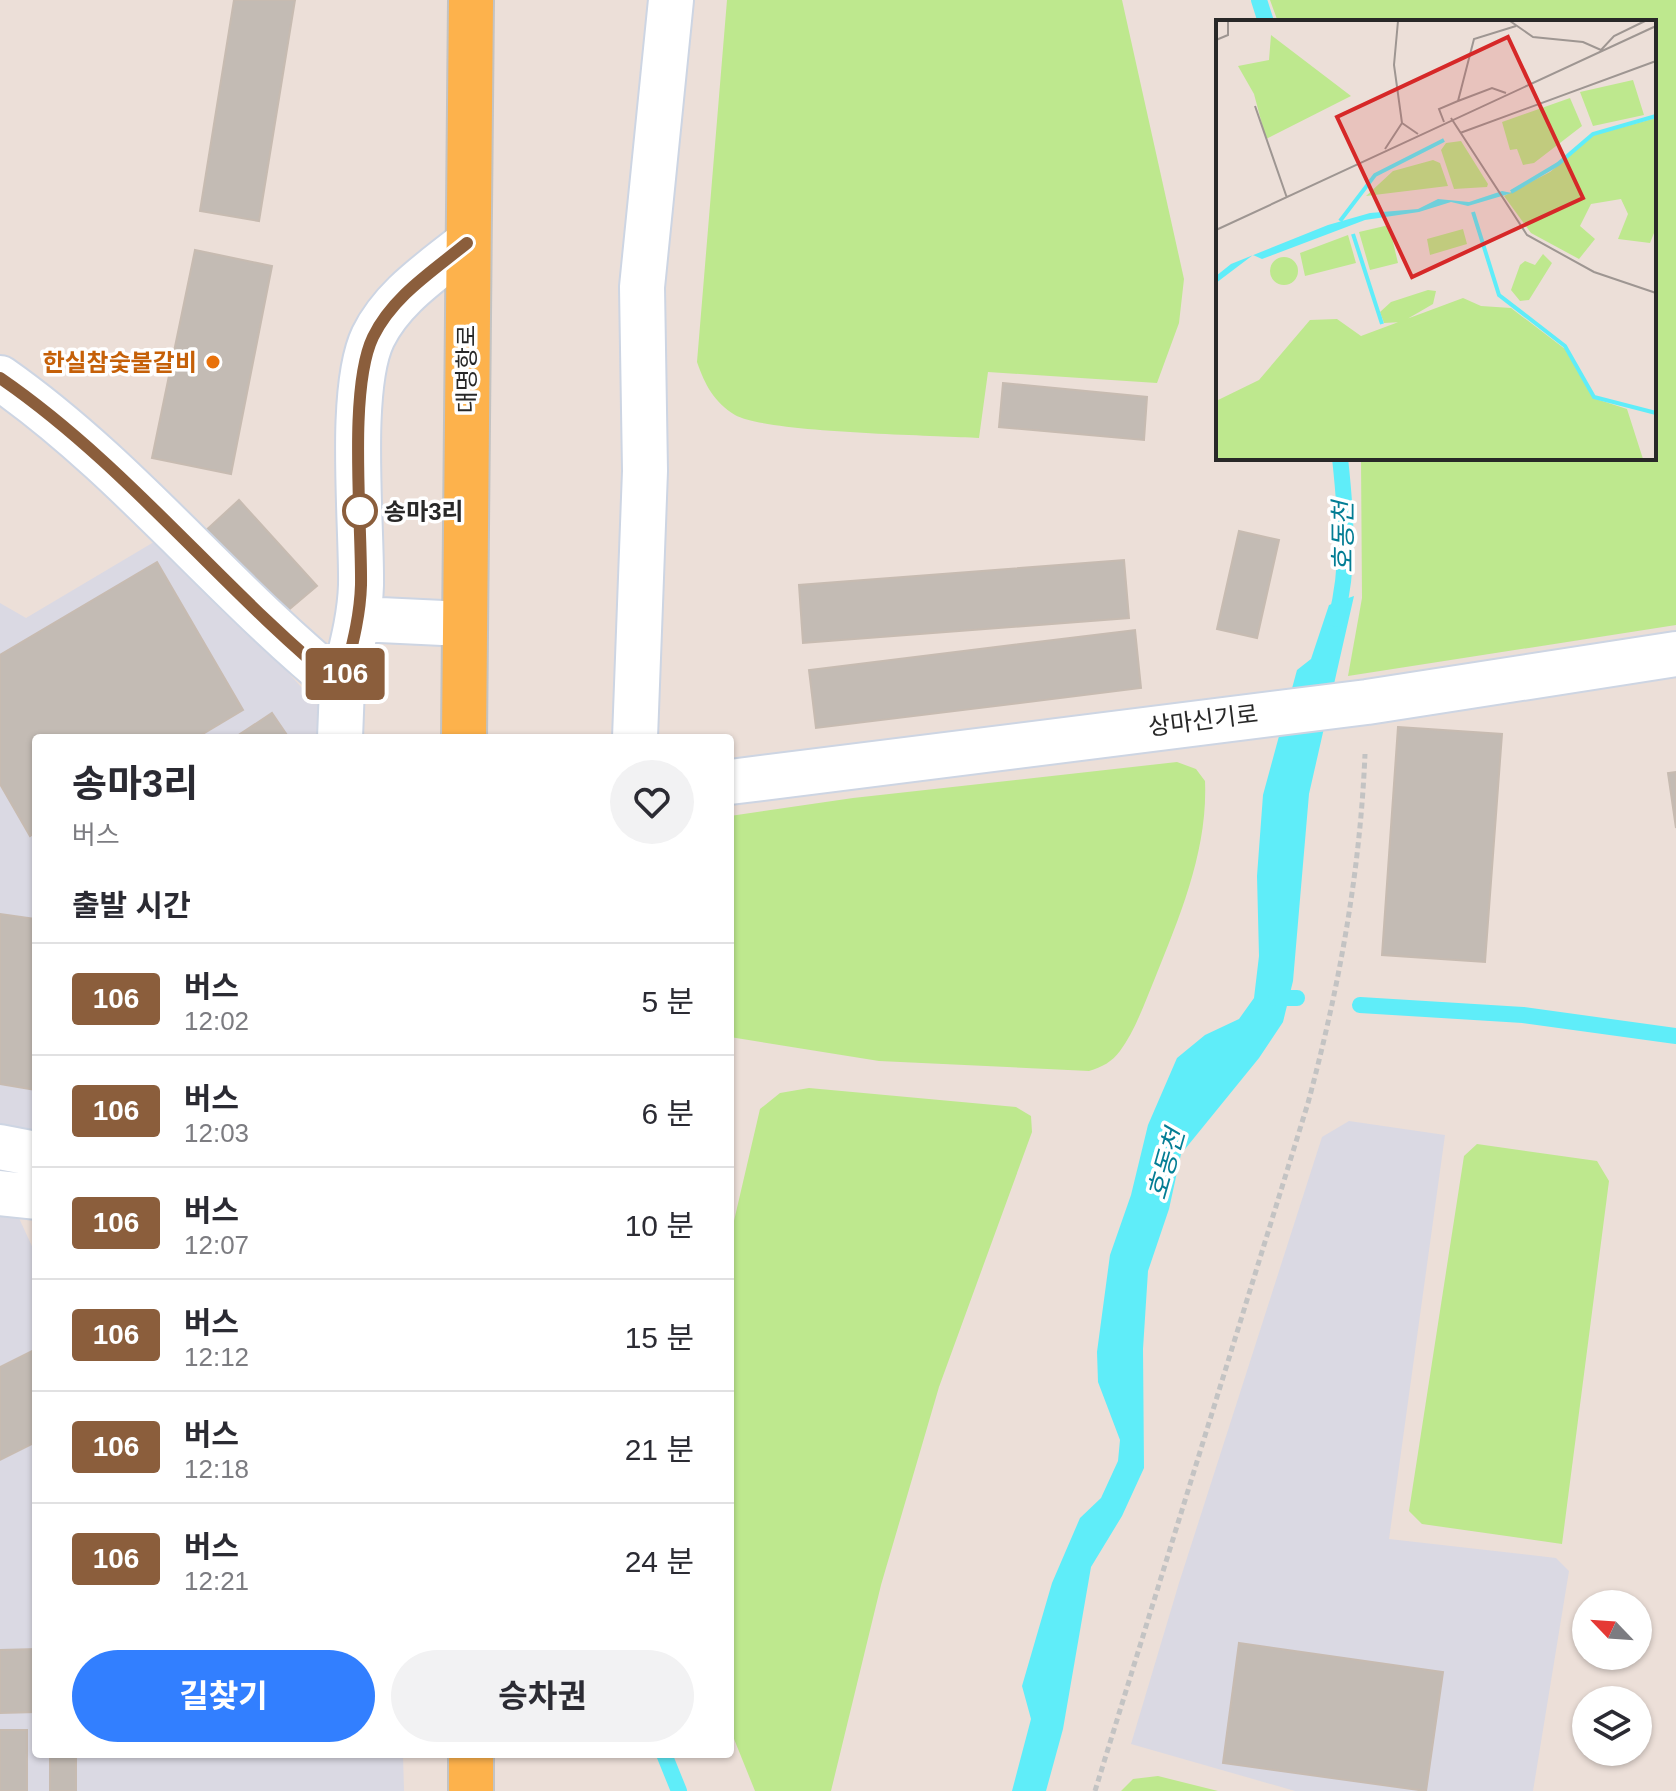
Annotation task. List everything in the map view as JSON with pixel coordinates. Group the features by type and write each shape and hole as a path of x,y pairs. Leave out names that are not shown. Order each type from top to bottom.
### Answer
{"main road":[{"name":"대명항로","path":"464,734 471,0"},
{"path":"471,1758 471,1791"}],"street":[{"path":"635,734 645,471 642,287 671,0"},
{"path":"340,734 342,687 359,619 359,448 363,383 372,340 387,314 410,289 467,243"},
{"path":"0,378 74,434 165,518 261,617 342,687"},
{"path":"359,619 464,624"},
{"name":"상마신기로","path":"734,781 1243,715 1367,702 1676,654"},
{"path":"0,1147 32,1153"},
{"path":"0,1193 32,1197"}],"path":[{"path":"1095,1791 1327,1033 1358,857 1367,702"}],"shaded area":[{"path":"164,536 322,710 321,734 32,734 32,1131 0,1127 0,603 26,618"},
{"path":"1349,1121 1445,1135 1389,1539 1556,1558 1569,1571 1533,1791 1295,1791 1131,1744 1179,1583 1322,1137"},
{"path":"0,1177 32,1246 32,1758 403,1758 404,1791 0,1791"}],"green space":[{"path":"727,0 1122,0 1184,279 1179,323 1157,383 988,372 979,438 780,426 735,415 721,404 707,385 697,362"},
{"path":"1270,0 1676,0 1676,625 1348,676 1362,598 1361,460 1656,460 1656,20 1277,20"},
{"path":"1177,762 1196,769 1205,781 1205,807 1197,857 1183,907 1139,1016 1114,1058 1089,1071 879,1061 734,1038 734,815 853,798"},
{"path":"809,1088 1016,1107 1031,1116 1032,1132 939,1387 881,1585 831,1791 755,1791 734,1739 734,1221 760,1109 780,1093"},
{"path":"1477,1144 1597,1161 1609,1181 1562,1544 1422,1524 1409,1511 1464,1156"},
{"path":"1158,1776 1218,1791 1121,1791 1133,1779"}],"water":[{"path":"1354,596 1309,794 1293,981 1283,1022 1259,1058 1181,1154 1169,1209 1148,1271 1143,1349 1144,1468 1122,1516 1091,1567 1063,1729 1046,1791 1012,1791 1031,1719 1022,1686 1052,1583 1080,1518 1101,1498 1118,1461 1120,1440 1098,1382 1097,1352 1110,1255 1131,1195 1148,1125 1177,1058 1205,1035 1239,1019 1254,998 1259,956 1257,876 1263,795 1297,670 1311,659 1329,605"}],"building":[{"path":"234,0 295,0 259,221 200,211"},
{"name":"한실참숯불갈비","path":"195,250 272,266 231,474 152,458"},
{"path":"1003,383 1147,397 1144,440 999,427"},
{"path":"239,500 317,586 280,617 203,533"},
{"path":"1239,531 1279,540 1257,638 1217,629"},
{"path":"1124,560 1129,618 803,643 799,585"},
{"path":"157,562 243,710 203,734 32,734 30,836 0,784 0,655"},
{"path":"1135,630 1141,688 816,728 809,670"},
{"path":"272,713 286,734 240,734"},
{"path":"1398,727 1502,734 1485,962 1382,955"},
{"path":"1676,772 1676,828 1668,773"},
{"path":"0,914 32,918 32,1089 0,1084"},
{"path":"32,1351 32,1444 0,1460 0,1367"},
{"path":"1239,1643 1443,1672 1426,1791 1223,1763"},
{"path":"32,1649 32,1712 0,1713 0,1650"},
{"path":"0,1730 27,1730 27,1791 0,1791"},
{"path":"50,1758 76,1758 76,1791 50,1791"}],"waterway":[{"name":"호동천","path":"1259,0 1265,20"},
{"name":"호동천","path":"1336,619 1346,539 1340,460"},
{"path":"1276,998 1297,998"},
{"path":"1360,1005 1523,1015 1676,1036"},
{"path":"666,1758 679,1791"}],"bus line":[{"name":"106","path":"0,378 74,434 165,518 261,617 342,687 359,619 359,448 363,383 372,340 387,314 410,289 467,243"}],"place":[{"name":"한실참숯불갈비","path":"213,362"},
{"name":"송마3리","path":"360,511"}]}
